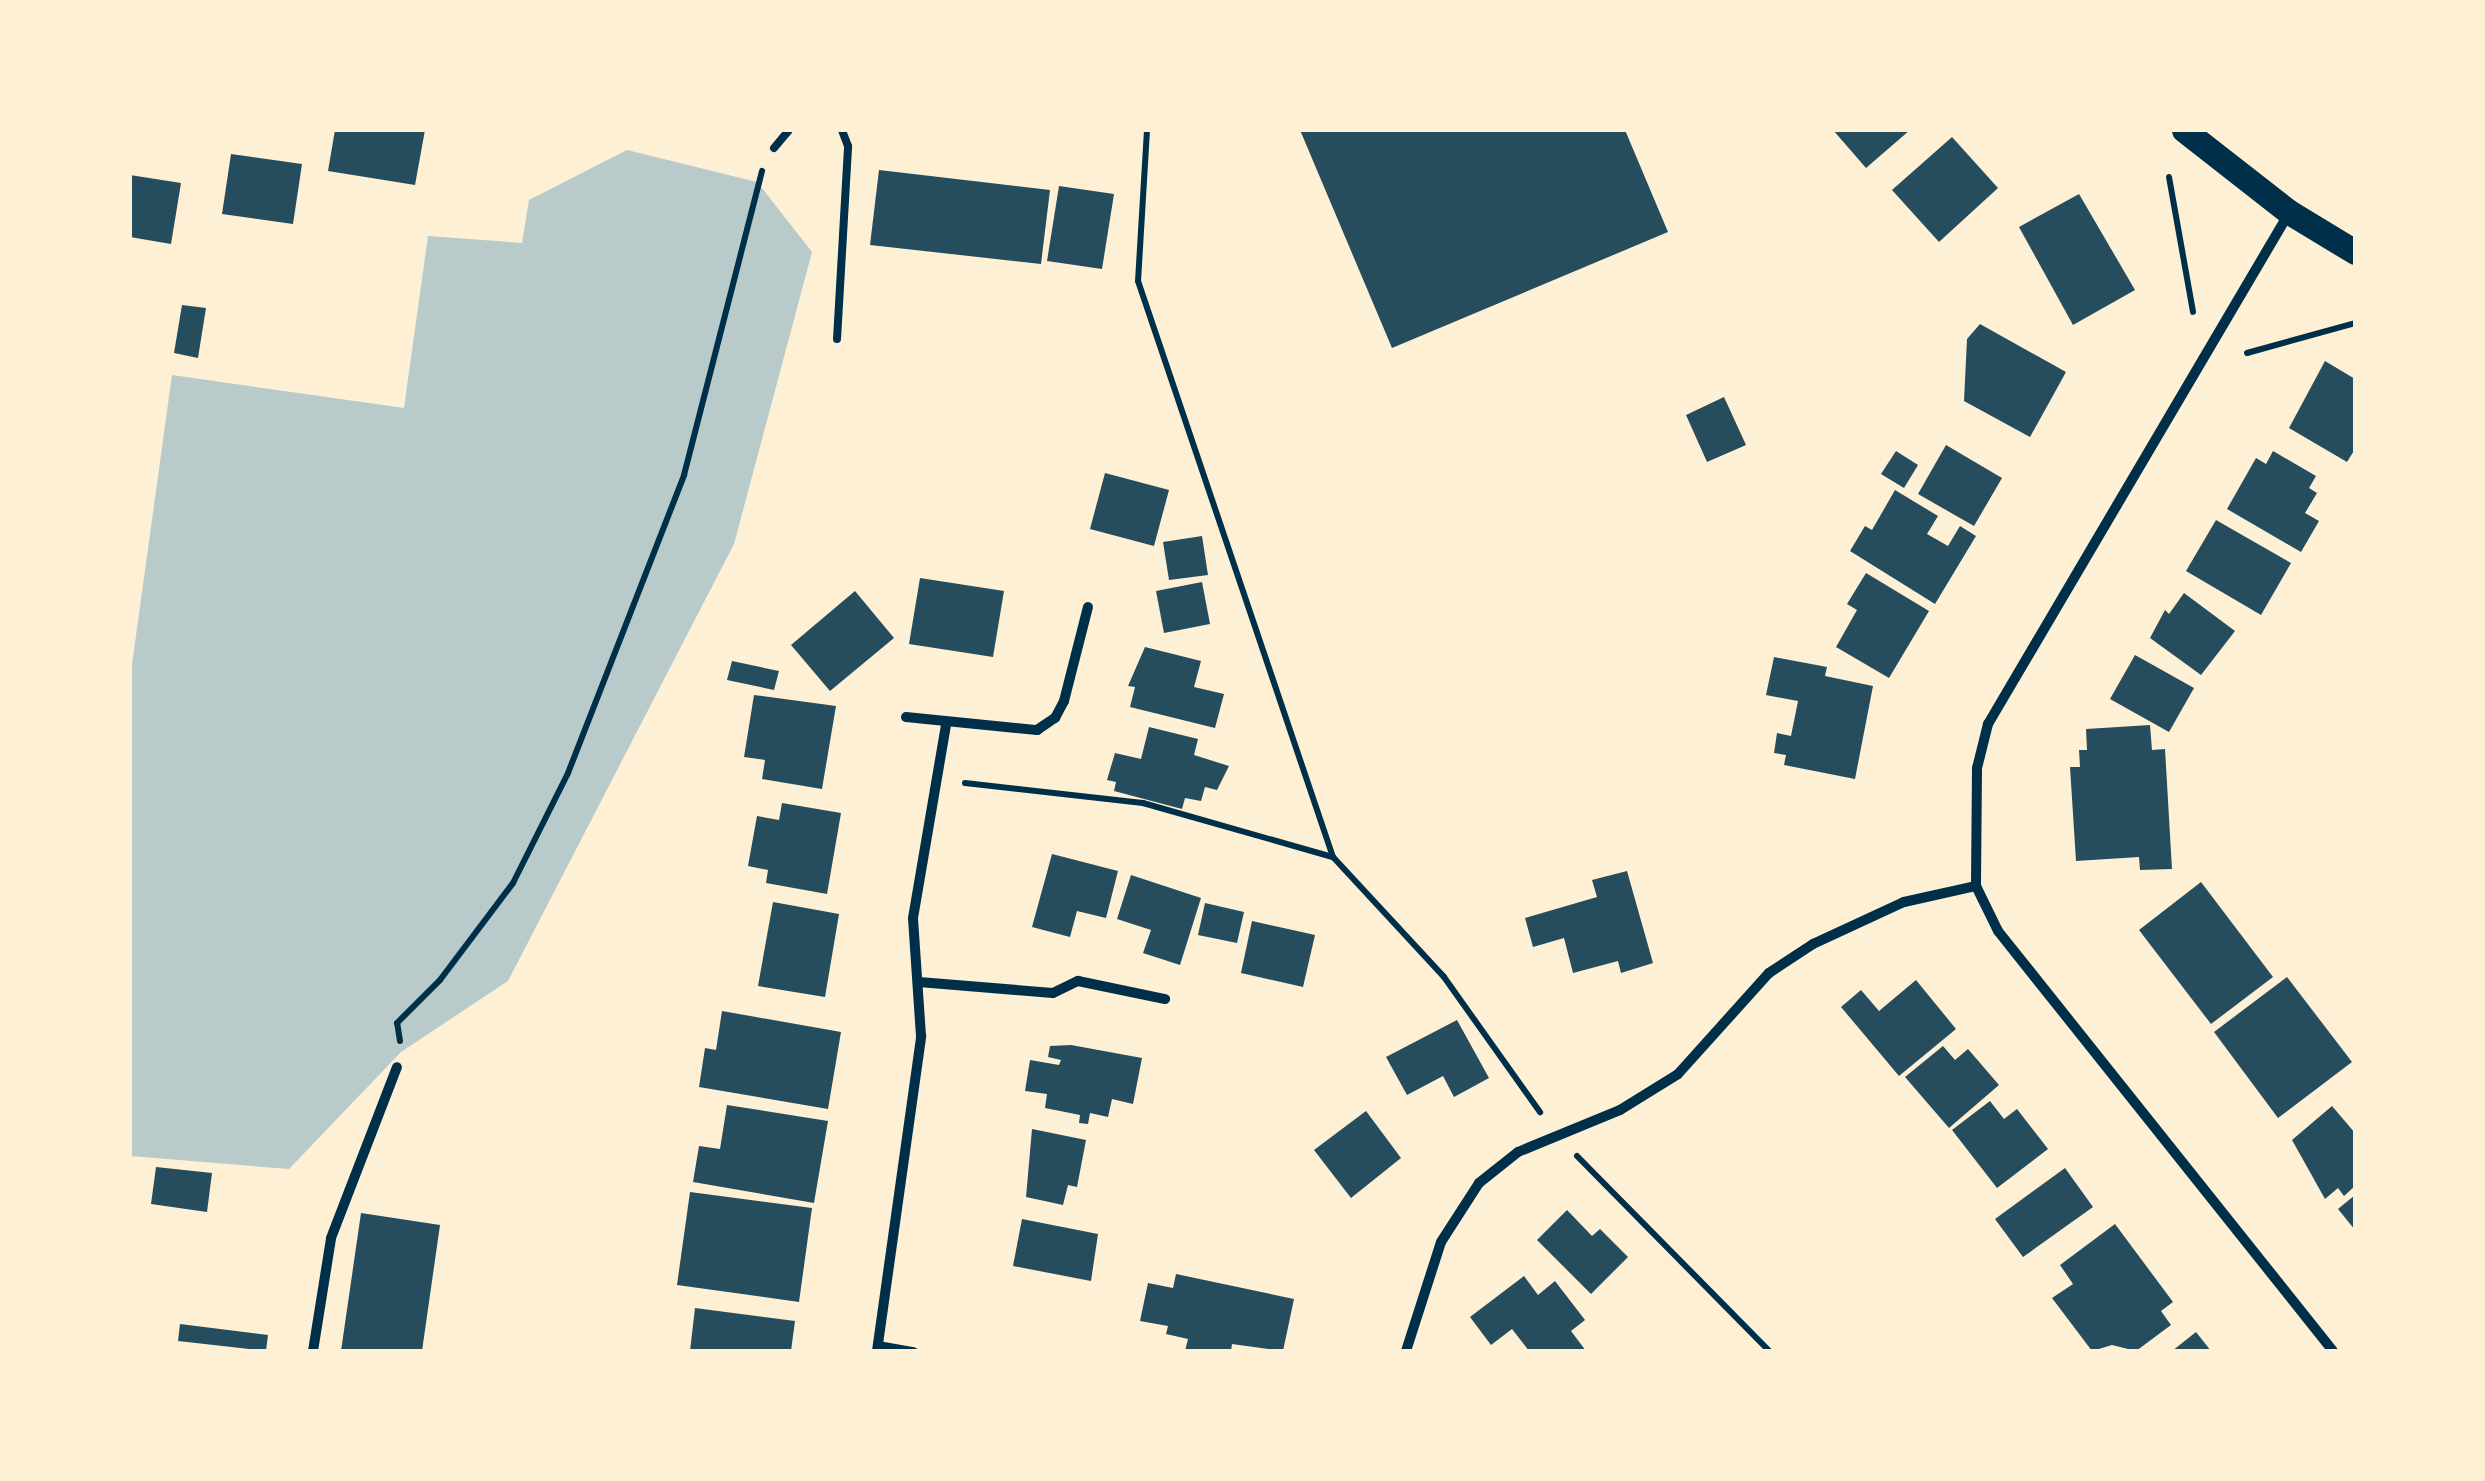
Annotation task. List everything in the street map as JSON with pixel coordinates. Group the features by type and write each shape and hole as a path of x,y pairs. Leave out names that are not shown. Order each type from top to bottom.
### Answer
{"main road":[{"path":"2184,130 2290,212 2355,252"}],"street":[{"path":"2290,212 1988,724 1977,768 1976,886 1998,932 2333,1351"},
{"path":"906,717 1025,731 1055,718 1088,608"},
{"path":"878,1348 921,1036 912,918 946,724"},
{"path":"1406,1351 1441,1242 1460,1207 1518,1152 1554,1132 1620,1110 1678,1074 1755,987 1814,944 1904,902 1976,886"},
{"path":"919,982 1053,992 1078,982 1165,999"},
{"path":"313,1351 331,1238 396,1067"}],"lane":[{"path":"774,148 789,130"},
{"path":"837,339 848,146 842,130"},
{"path":"878,1348 913,1351"}],"path":[{"path":"1147,130 1138,281 1333,857 1444,977 1554,1132 1769,1351"},
{"path":"396,1067 397,1023 440,980 513,882 568,773 684,475 757,182 774,148"},
{"path":"2170,177 2193,312"},
{"path":"2247,353 2355,322"},
{"path":"934,781 1143,803 1333,857"}],"shaded area":[{"path":"627,150 757,182 812,252 734,544 508,981 401,1052 289,1169 130,1156 130,679 172,375 404,408 428,236 522,243 529,200"}],"building":[{"path":"335,130 425,130 415,185 328,171"},
{"path":"1300,130 1625,130 1668,232 1392,348"},
{"path":"1833,130 1910,130 1866,168"},
{"path":"1952,137 1998,188 1939,242 1892,190"},
{"path":"231,154 302,164 293,224 222,214"},
{"path":"879,170 1050,190 1041,264 870,245"},
{"path":"130,175 181,183 171,244 130,237"},
{"path":"1059,186 1114,194 1102,269 1047,261"},
{"path":"2079,194 2135,290 2073,325 2019,227"},
{"path":"182,305 206,308 198,358 174,353"},
{"path":"1980,324 2066,372 2030,437 1964,401 1967,339"},
{"path":"2325,361 2355,379 2355,449 2347,462 2289,428"},
{"path":"1724,397 1746,445 1707,462 1686,415"},
{"path":"1946,445 2002,478 1974,526 1918,494"},
{"path":"1896,451 1918,465 1904,488 1881,474"},
{"path":"2273,451 2316,476 2309,488 2317,493 2305,513 2319,521 2301,552 2227,509 2256,458 2266,464"},
{"path":"1105,473 1169,490 1154,546 1090,529"},
{"path":"1895,490 1938,516 1927,534 1948,546 1960,526 1976,536 1935,604 1850,551 1865,526 1872,530"},
{"path":"2216,520 2291,563 2261,615 2186,571"},
{"path":"1202,536 1208,575 1169,580 1163,542"},
{"path":"1866,573 1929,611 1889,678 1836,647 1857,610 1847,604"},
{"path":"920,578 1004,591 993,657 909,644"},
{"path":"1202,582 1210,624 1164,633 1156,591"},
{"path":"855,591 894,638 830,691 791,645"},
{"path":"2184,593 2235,631 2201,675 2150,638 2165,610 2169,614"},
{"path":"1145,647 1201,661 1194,687 1224,694 1215,728 1130,707 1135,687 1128,686"},
{"path":"2135,655 2194,688 2169,732 2110,699"},
{"path":"1774,657 1827,667 1825,676 1873,686 1855,779 1784,765 1786,755 1774,753 1777,733 1791,736 1798,701 1766,695"},
{"path":"732,661 779,671 774,690 727,680"},
{"path":"754,695 836,706 822,789 762,779 765,760 744,757"},
{"path":"2150,725 2152,750 2165,749 2172,869 2140,870 2139,857 2076,861 2070,767 2080,767 2079,750 2087,750 2086,729"},
{"path":"1149,727 1198,739 1194,755 1229,766 1217,790 1205,787 1201,801 1185,798 1182,809 1114,791 1116,782 1107,780 1115,753 1141,759"},
{"path":"782,803 841,813 827,894 766,883 768,870 748,866 757,816 779,820"},
{"path":"1052,854 1118,871 1106,918 1077,911 1070,937 1032,927"},
{"path":"1627,871 1653,963 1621,973 1618,961 1573,973 1564,938 1533,947 1525,918 1597,897 1592,880"},
{"path":"1131,875 1201,898 1180,965 1143,953 1151,930 1117,919"},
{"path":"2201,882 2273,977 2211,1024 2139,930"},
{"path":"773,902 839,914 825,997 758,986"},
{"path":"1205,903 1244,912 1237,943 1198,935"},
{"path":"1252,921 1315,935 1303,987 1241,973"},
{"path":"2287,977 2352,1062 2278,1118 2214,1032"},
{"path":"1916,980 1956,1029 1899,1076 1841,1007 1861,990 1879,1011"},
{"path":"722,1011 841,1032 828,1109 699,1087 705,1048 716,1050"},
{"path":"1457,1020 1489,1078 1454,1097 1443,1076 1407,1095 1386,1057"},
{"path":"1071,1045 1142,1058 1133,1104 1112,1099 1108,1117 1090,1113 1088,1124 1079,1123 1080,1115 1045,1108 1047,1094 1025,1091 1030,1060 1059,1065 1061,1060 1048,1057 1050,1046"},
{"path":"1943,1046 1955,1060 1968,1049 1999,1085 1949,1128 1905,1077"},
{"path":"1990,1101 2004,1119 2017,1109 2048,1149 1997,1188 1952,1130"},
{"path":"727,1105 828,1121 814,1203 693,1182 699,1146 720,1149"},
{"path":"2332,1106 2355,1133 2355,1186 2344,1196 2338,1188 2325,1199 2292,1140"},
{"path":"1366,1111 1401,1158 1351,1198 1314,1150"},
{"path":"1032,1129 1086,1140 1077,1187 1068,1185 1063,1205 1026,1197"},
{"path":"156,1167 212,1173 207,1212 151,1204"},
{"path":"2065,1168 2093,1207 2023,1257 1995,1219"},
{"path":"690,1192 812,1208 799,1302 677,1285"},
{"path":"2355,1195 2355,1230 2338,1209"},
{"path":"1567,1210 1592,1236 1600,1229 1628,1257 1591,1294 1537,1240"},
{"path":"361,1213 440,1225 422,1351 341,1351"},
{"path":"1022,1219 1098,1234 1091,1281 1013,1266"},
{"path":"2115,1224 2173,1302 2161,1311 2171,1325 2136,1351 2112,1345 2092,1351 2052,1298 2073,1284 2060,1265"},
{"path":"1176,1274 1294,1299 1283,1351 1232,1344 1231,1351 1185,1351 1188,1339 1166,1334 1168,1326 1140,1321 1148,1283 1173,1288"},
{"path":"1524,1276 1538,1295 1555,1281 1585,1320 1571,1331 1586,1351 1529,1351 1512,1329 1491,1345 1470,1317"},
{"path":"695,1308 795,1321 791,1351 690,1351"},
{"path":"180,1324 268,1335 266,1351 178,1341"},
{"path":"2196,1332 2211,1351 2172,1351"}]}
